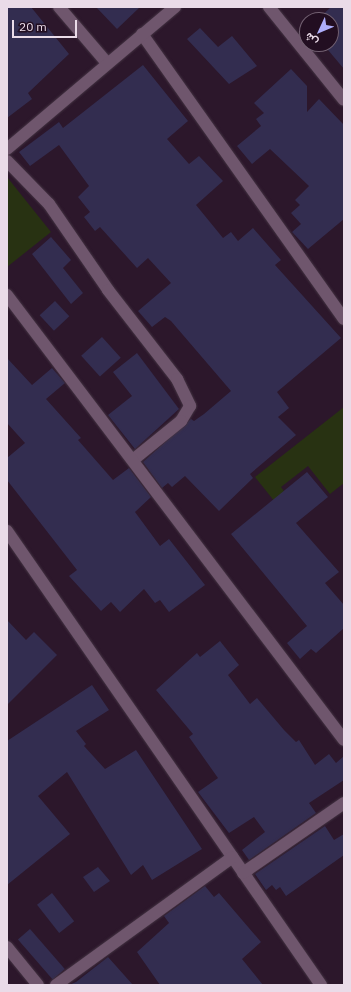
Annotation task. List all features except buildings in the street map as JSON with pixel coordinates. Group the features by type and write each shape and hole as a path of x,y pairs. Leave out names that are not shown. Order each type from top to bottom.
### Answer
{"street":[{"path":"59,7 107,63"},
{"path":"7,149 175,7"},
{"path":"269,7 344,100"},
{"path":"142,34 344,320"},
{"path":"7,161 49,204 108,290 177,379 190,406 181,420 134,459"},
{"path":"7,295 134,459 344,740"},
{"path":"7,531 321,985"},
{"path":"243,873 344,803"},
{"path":"56,985 233,857"},
{"path":"7,946 38,985"}],"green space":[{"path":"7,177 51,232 7,267"},
{"path":"344,407 344,483 330,494 308,466 281,487 286,494 275,502 255,477"}]}
